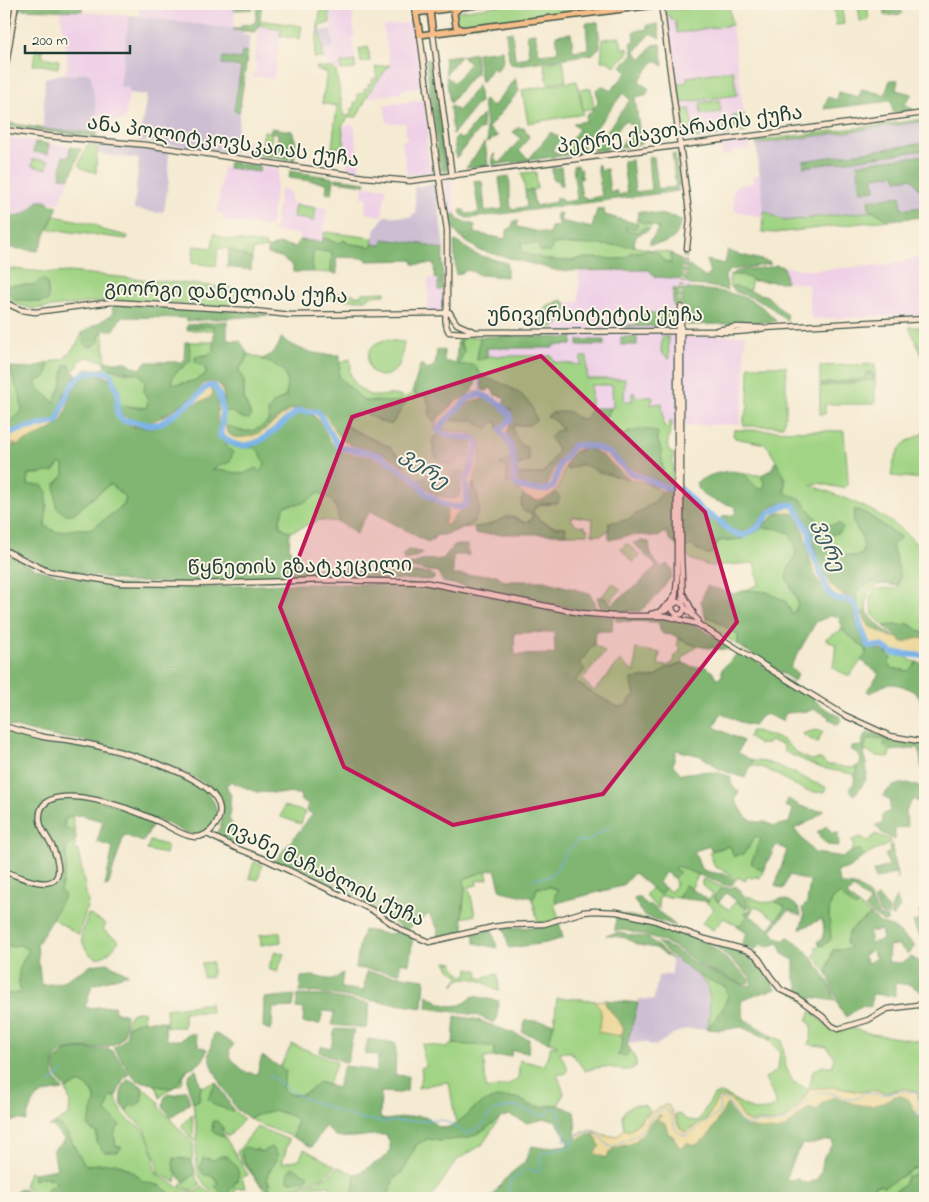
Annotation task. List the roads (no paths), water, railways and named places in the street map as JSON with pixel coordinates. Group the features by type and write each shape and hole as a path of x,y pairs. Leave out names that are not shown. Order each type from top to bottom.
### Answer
{"main road":[{"path":"4,77 16,4"},
{"path":"415,4 447,230 447,328 452,333 457,330 456,323 448,314"},
{"path":"429,4 452,176"},
{"path":"416,13 484,4"},
{"path":"420,36 662,4 690,222 687,248"},
{"path":"460,7 455,11 456,27 463,30"},
{"name":"პეტრე ქავთარაძის ქუჩა","path":"439,178 925,113"},
{"path":"4,126 6,130"},
{"name":"ანა პოლიტკოვსკაიას ქუჩა","path":"6,130 147,145 389,180 412,181 439,178"},
{"name":"გიორგი დანელიას ქუჩა","path":"4,302 21,310 35,312 112,302 245,310 290,315 448,314"},
{"path":"660,616 683,613 684,606 679,587 679,332 681,309"},
{"name":"უნივერსიტეტის ქუჩა","path":"452,333 713,331 736,327 764,328 925,319"},
{"path":"447,328 450,322 456,323"},
{"name":"უნივერსიტეტის ქუჩა","path":"456,323 476,332"},
{"name":"წყნეთის გზატკეცილი","path":"4,550 47,571 121,583 188,585 317,580 424,582 587,614 660,616"},
{"path":"679,587 673,611 698,622"},
{"path":"655,612 670,603 679,587"},
{"path":"679,587 698,622"},
{"path":"645,615 665,611 679,602 704,627 844,715 871,729 890,736 925,742"},
{"path":"660,616 698,622"},
{"path":"4,726 46,737 90,744 156,763 188,776 209,791 219,805 218,820 215,826 207,834 195,837 188,836 148,817 97,800 81,797 55,797 48,799 43,805 40,822 56,856 58,874 55,879 44,884 37,883 4,871"},
{"name":"ივანე მაჩაბლის ქუჩა","path":"207,834 372,910 403,931 429,942 492,927 544,924 583,912 606,910 653,920 706,939 746,950 760,959 781,990 796,997 838,1029 868,1020 888,1008 925,1004"}],"waterway":[{"name":"ვერე","path":"4,435 56,422 74,383 84,374 91,372 110,373 118,393 117,411 119,417 124,421 149,425 160,424 195,399 204,389 214,386 221,403 222,424 220,436 231,443 238,445 255,443 270,434 298,411 318,412 339,447 379,455 412,477 428,495 444,504 462,507 466,504 465,479 469,475 478,444 473,438 450,435 438,430 469,398 480,394 499,403 509,414 511,419 500,430 512,450 515,484 524,488 539,490 553,487 560,464 573,446 578,445 595,447 609,453 629,472 670,489 681,489 701,510 722,523 729,531 743,536 757,528 769,513 785,505 794,505 810,534 810,546 827,590 833,598 851,601 856,606 859,621 869,646 882,646 893,653 925,656"},
{"path":"479,375 480,394"},
{"path":"533,878 546,877 554,873 566,852 578,840 586,842 612,825"},
{"path":"50,1084 63,1071"},
{"path":"268,1075 301,1097 356,1118 385,1122 442,1120 466,1134 482,1126 489,1115 495,1110 515,1106 538,1115 546,1115 552,1108 555,1108 559,1111 559,1124 565,1131 564,1141 573,1139"},
{"path":"508,1198 511,1192 508,1188 511,1180 520,1175 523,1169 539,1172 541,1166 540,1156 543,1152 570,1148 576,1135 593,1131 608,1146 613,1147 637,1134 657,1112 665,1109 669,1112 677,1130 686,1136 719,1113 722,1099 729,1104 739,1121 753,1125 759,1122 771,1124 784,1121 790,1118 814,1095 819,1093 824,1092 851,1099 857,1098 866,1092 882,1095 909,1091 917,1093 919,1103 917,1115 925,1116"}],"tunnel":[{"path":"681,307 687,248"}]}
